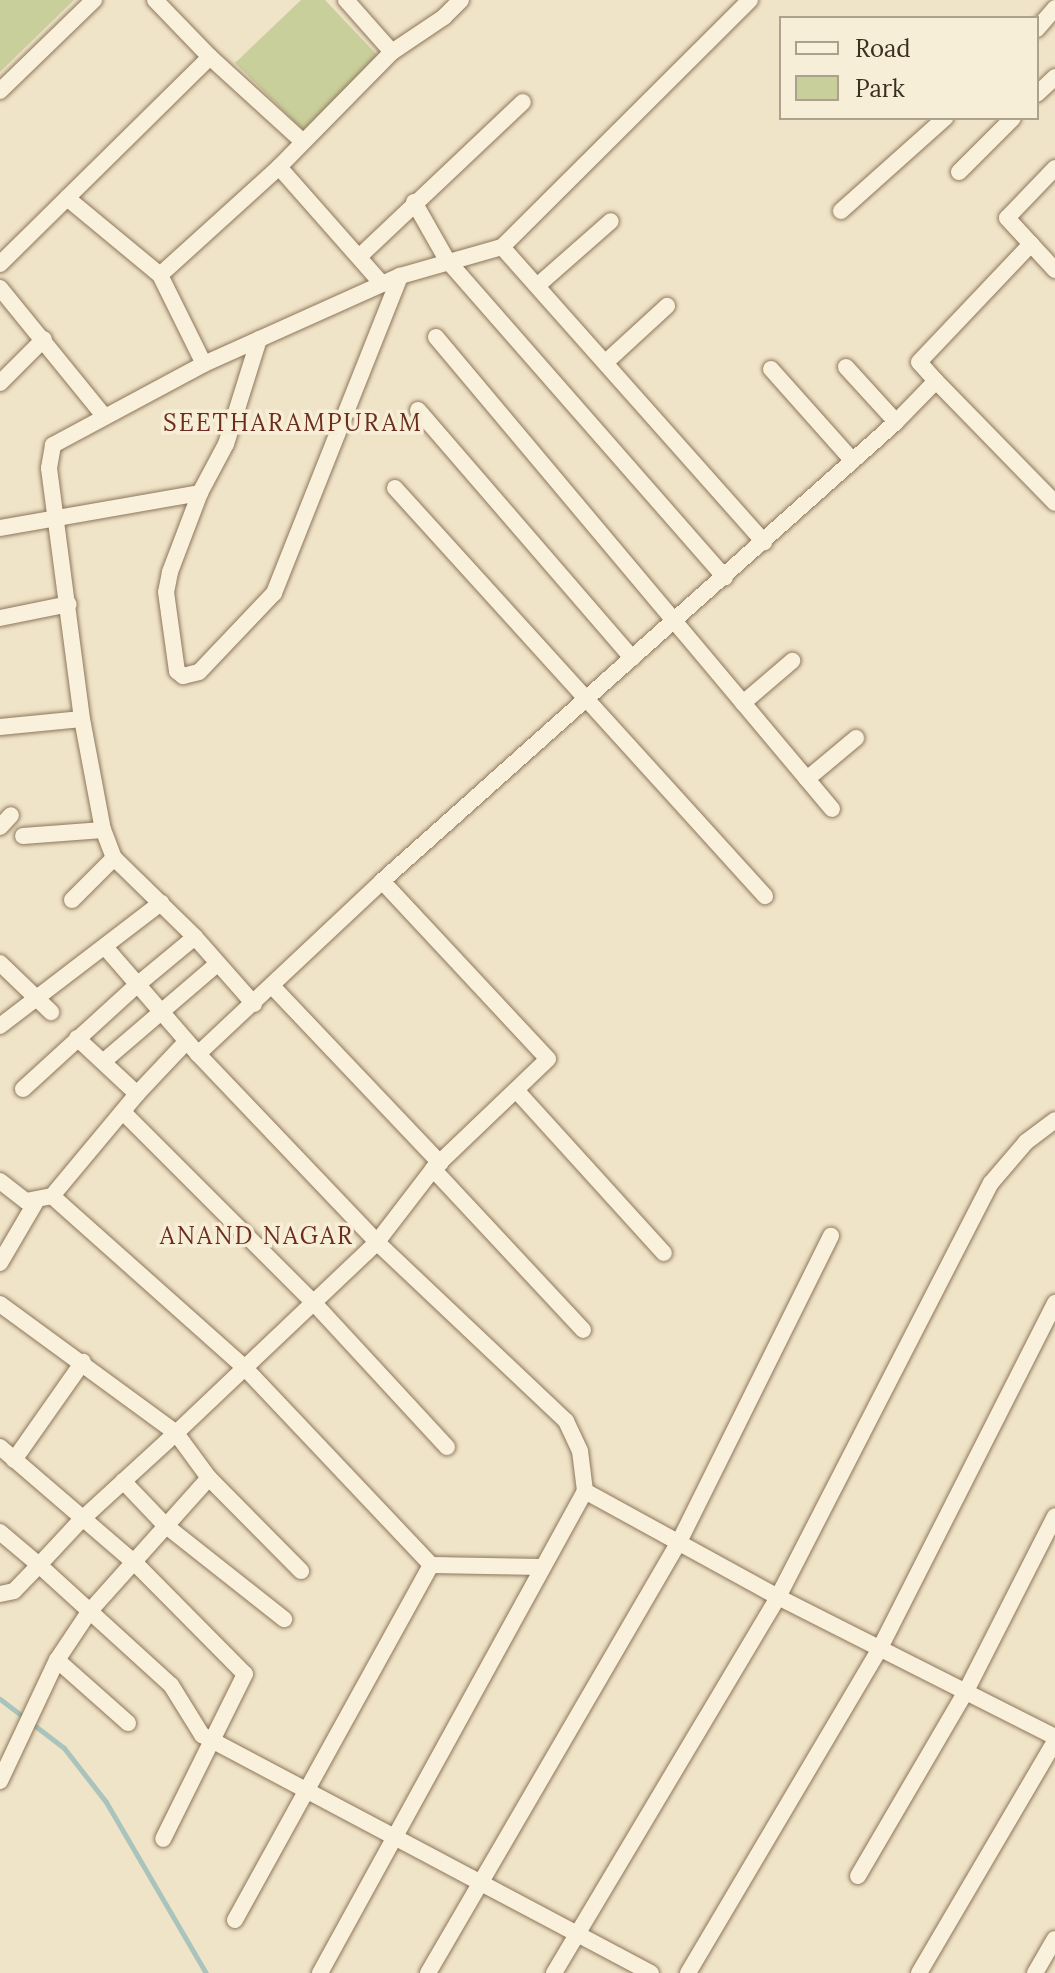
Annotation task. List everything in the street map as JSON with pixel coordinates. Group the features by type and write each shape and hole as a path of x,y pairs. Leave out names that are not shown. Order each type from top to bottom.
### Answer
{"street":[{"path":"0,91 94,0"},
{"path":"155,0 210,57 303,142"},
{"path":"346,0 392,52"},
{"path":"160,275 279,167 392,52 444,17 461,0"},
{"path":"254,1004 195,937 114,858 103,830 82,719 58,518 49,468 53,445 204,364 400,276 447,260 502,247 750,0"},
{"path":"1039,27 1055,8"},
{"path":"0,264 210,57"},
{"path":"1039,92 1055,77"},
{"path":"360,256 523,102"},
{"path":"841,211 943,120"},
{"path":"959,172 1011,120"},
{"path":"279,167 382,284"},
{"path":"1055,168 1007,218 1055,270"},
{"path":"67,198 160,275 204,364"},
{"path":"414,202 447,260 725,578"},
{"path":"537,286 611,221"},
{"path":"1031,244 919,362 1055,503"},
{"path":"502,247 764,542"},
{"path":"259,339 226,444 200,493 170,572 166,592 177,671 188,677 199,672 274,593 400,276"},
{"path":"0,288 104,416"},
{"path":"606,362 667,306"},
{"path":"436,337 832,809"},
{"path":"0,383 44,339"},
{"path":"846,367 896,422"},
{"path":"771,369 853,461"},
{"path":"0,1263 45,1198 137,1094 192,1048 254,1004 382,881 725,578 896,422 936,381"},
{"path":"418,410 632,658"},
{"path":"395,488 765,896"},
{"path":"0,528 200,493"},
{"path":"0,618 69,604"},
{"path":"743,703 792,661"},
{"path":"0,727 82,719"},
{"path":"807,779 856,738"},
{"path":"23,836 103,830"},
{"path":"72,900 114,858"},
{"path":"0,1594 14,1591 81,1520 377,1242 437,1166 548,1059 382,881"},
{"path":"0,1026 161,903"},
{"path":"23,1089 77,1038 195,937"},
{"path":"105,947 192,1048 377,1242 566,1421 580,1451 585,1491 393,1834 320,1973"},
{"path":"0,963 51,1012"},
{"path":"104,1061 217,964"},
{"path":"273,987 583,1330"},
{"path":"77,1038 137,1094"},
{"path":"516,1090 664,1253"},
{"path":"123,1112 314,1303 447,1447"},
{"path":"554,1973 778,1597 991,1183 1026,1142 1055,1120"},
{"path":"0,1181 26,1201 45,1198 245,1368 431,1565 542,1567"},
{"path":"428,1973 679,1542 831,1236"},
{"path":"688,1973 880,1648 1055,1303"},
{"path":"0,1304 176,1433 209,1478 301,1571"},
{"path":"14,1460 83,1362"},
{"path":"0,1447 81,1520 135,1563 245,1674 163,1839"},
{"path":"0,1781 57,1660 89,1612 209,1478"},
{"path":"123,1481 165,1525 284,1619"},
{"path":"585,1491 778,1597 1055,1739 919,1973"},
{"path":"858,1876 966,1691 1055,1516"},
{"path":"0,1532 171,1685 194,1725 212,1740 577,1931 651,1973"},
{"path":"235,1920 431,1565"},
{"path":"57,1660 128,1723"},
{"path":"1035,1973 1055,1939"}],"green space":[{"path":"0,0 74,0 0,72"},
{"path":"301,0 325,0 379,57 303,130 235,63"}],"waterway":[{"path":"0,1699 64,1748 106,1802 206,1973"}],"district":[{"name":"SEETHARAMPURAM","path":"293,423"},
{"name":"ANAND NAGAR","path":"257,1236"}]}
